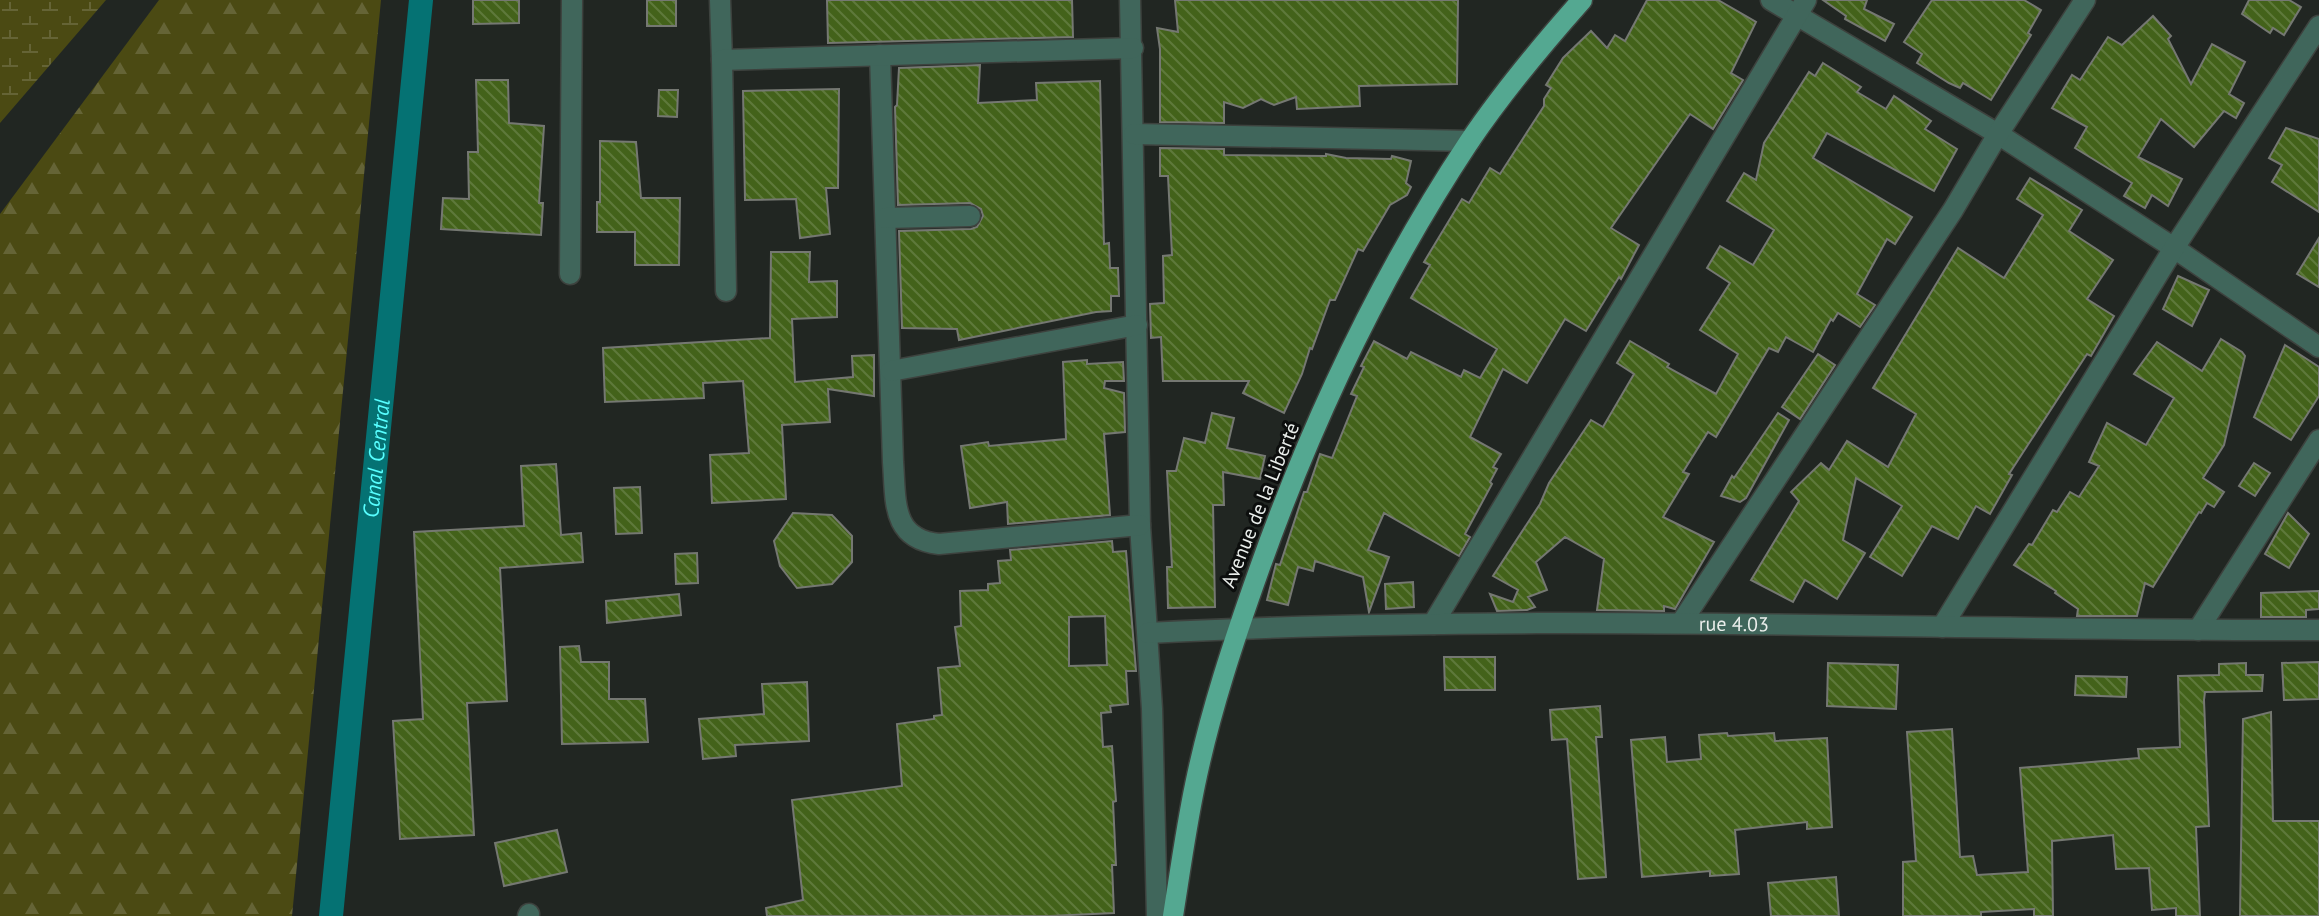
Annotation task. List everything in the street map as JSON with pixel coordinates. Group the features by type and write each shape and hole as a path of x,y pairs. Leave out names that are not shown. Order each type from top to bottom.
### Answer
{"main road":[{"name":"Avenue de la Liberté","path":"1173,916 1195,783 1239,628 1282,507 1361,327 1470,141 1550,36 1582,0"}],"street":[{"path":"570,274 572,0"},
{"path":"720,0 726,291"},
{"path":"1130,0 1140,525 1148,633 1157,916"},
{"path":"1771,0 1800,8 2174,248 2319,347"},
{"path":"1681,623 1953,210 2085,0"},
{"path":"1433,624 1800,8"},
{"path":"1942,627 2174,248 2319,26"},
{"path":"722,60 1133,48"},
{"path":"880,55 896,496 901,525 922,543 939,544 1140,525"},
{"path":"1134,134 1470,141"},
{"path":"886,218 970,216"},
{"path":"891,371 1137,325"},
{"path":"2198,630 2319,440"},
{"name":"rue 4.03","path":"1148,633 1433,624 1681,623 2319,630"}],"green space":[{"path":"0,0 106,0 0,123"},
{"path":"159,0 381,0 292,916 0,916 0,214"}],"building":[{"path":"473,0 519,0 519,23 473,24"},
{"path":"647,0 676,0 676,26 647,26"},
{"path":"827,0 1072,0 1073,37 828,43"},
{"path":"1175,0 1458,0 1457,84 1359,86 1360,106 1297,109 1296,97 1274,105 1261,99 1243,108 1224,102 1224,123 1160,122 1157,28 1178,32"},
{"path":"1647,0 1718,0 1756,22 1731,73 1743,80 1713,129 1690,114 1611,228 1639,245 1621,279 1619,277 1586,331 1565,319 1527,383 1503,369 1470,437 1501,454 1493,467 1497,469 1490,482 1492,484 1465,534 1470,537 1459,556 1384,513 1368,550 1389,557 1369,612 1363,577 1315,561 1313,571 1298,567 1288,605 1267,600 1276,564 1280,565 1304,492 1307,492 1320,454 1332,458 1357,396 1351,394 1364,367 1361,366 1374,341 1407,359 1411,352 1461,377 1464,370 1480,378 1497,349 1411,298 1430,265 1424,262 1462,199 1469,203 1490,168 1500,174 1544,106 1544,99 1551,88 1546,85 1563,58 1591,31 1607,48 1615,35 1625,41"},
{"path":"1823,0 1867,0 1864,9 1894,24 1885,41 1845,19 1846,16"},
{"path":"1932,0 2024,0 2041,10 2028,33 2031,35 1991,100 1963,83 1960,88 1949,83 1917,63 1922,54 1904,42"},
{"path":"2249,0 2289,0 2301,7 2284,35 2273,28 2270,33 2242,14"},
{"path":"2153,16 2171,36 2168,39 2191,84 2212,44 2245,62 2229,94 2244,103 2236,118 2224,111 2194,147 2161,119 2138,157 2182,179 2168,206 2152,195 2145,208 2124,196 2132,183 2075,148 2087,127 2052,108 2072,75 2080,80 2108,37 2122,45"},
{"path":"1823,63 1861,87 1857,92 1886,109 1894,96 1931,121 1925,129 1957,149 1934,191 1827,133 1813,158 1912,217 1895,244 1887,239 1857,294 1875,305 1860,327 1838,313 1833,321 1831,319 1813,352 1786,337 1778,352 1769,348 1716,437 1708,432 1683,472 1689,474 1663,517 1714,542 1675,609 1664,606 1664,611 1597,610 1604,559 1565,537 1536,562 1547,590 1528,597 1535,607 1497,611 1490,594 1513,602 1518,590 1493,576 1591,420 1603,427 1634,374 1617,363 1630,341 1669,364 1667,367 1716,394 1738,354 1700,330 1730,283 1707,268 1720,246 1753,265 1774,230 1727,201 1744,173 1756,180 1764,143 1809,72 1815,76"},
{"path":"980,65 978,103 1037,100 1036,83 1100,81 1104,244 1109,243 1110,268 1118,268 1119,296 1111,296 1111,311 959,340 957,329 902,328 899,231 971,229 977,227 983,216 981,209 970,203 898,205 895,107 899,68"},
{"path":"476,80 508,80 509,123 544,126 539,203 543,203 541,235 441,229 443,198 469,199 468,152 478,152"},
{"path":"839,89 838,188 826,188 830,234 800,238 796,199 745,200 743,91"},
{"path":"659,90 678,90 677,117 658,116"},
{"path":"2286,128 2319,139 2319,212 2272,182 2282,165 2269,158"},
{"path":"600,141 636,142 641,198 680,198 679,265 635,265 635,232 597,232"},
{"path":"1160,148 1224,149 1224,155 1326,154 1346,158 1391,159 1392,156 1411,161 1406,183 1411,187 1407,195 1390,205 1363,251 1358,249 1335,300 1330,300 1284,413 1243,393 1249,381 1163,381 1161,337 1151,338 1150,304 1164,303 1163,256 1172,255 1168,176 1160,176"},
{"path":"2030,178 2082,210 2069,231 2113,260 2087,299 2114,316 2091,356 2087,354 2009,474 2012,475 1990,514 1976,506 1958,539 1932,526 1902,576 1870,557 1902,506 1856,478 1843,540 1865,553 1837,599 1805,580 1793,602 1751,580 1799,501 1791,492 1821,463 1829,470 1847,441 1888,467 1916,414 1873,388 1958,248 2004,278 2043,215 2017,199"},
{"path":"2319,238 2319,287 2297,274"},
{"path":"771,252 810,252 809,282 837,281 837,317 792,319 795,382 853,377 852,356 874,355 874,396 828,389 830,422 782,425 786,499 712,503 710,455 749,453 743,381 703,383 704,398 605,402 603,348 770,338"},
{"path":"2178,276 2209,290 2192,326 2163,309"},
{"path":"2221,339 2245,356 2224,445 2203,478 2224,492 2214,507 2207,503 2199,512 2153,587 2145,583 2137,616 2077,616 2078,609 2056,591 2014,565 2029,544 2032,545 2053,510 2057,512 2070,492 2079,497 2099,466 2089,462 2107,423 2146,445 2174,398 2134,374 2157,342 2202,371"},
{"path":"2285,345 2319,367 2319,396 2291,440 2254,417"},
{"path":"1818,354 1835,365 1800,419 1782,407"},
{"path":"1087,360 1087,364 1123,362 1124,381 1105,381 1104,388 1124,393 1125,432 1104,434 1110,515 1008,524 1007,502 970,508 961,446 1066,439 1063,362"},
{"path":"1212,413 1234,418 1227,448 1265,456 1260,479 1223,472 1224,505 1213,505 1215,607 1168,608 1167,567 1172,567 1167,471 1176,471 1184,438 1205,443"},
{"path":"1778,413 1789,420 1746,498 1740,502 1721,496 1732,476 1734,478"},
{"path":"2254,463 2270,473 2255,496 2239,486"},
{"path":"556,464 561,535 581,533 583,562 500,568 507,701 467,703 474,835 400,839 393,721 423,719 414,532 524,526 521,466"},
{"path":"640,487 642,533 616,534 614,488"},
{"path":"793,513 832,515 852,536 852,562 832,584 797,588 780,566 774,541"},
{"path":"2288,513 2309,534 2289,568 2265,554"},
{"path":"1112,541 1113,552 1126,551 1136,671 1126,671 1128,704 1110,706 1111,712 1101,713 1103,747 1112,746 1116,801 1113,802 1116,865 1112,865 1114,913 1050,916 767,916 766,908 803,900 792,800 902,786 897,724 942,715 938,668 960,666 955,627 961,626 960,591 988,590 988,584 1000,583 998,561 1011,560 1010,550","holes":["1105,616 1107,665 1069,666 1069,617"]},
{"path":"697,553 698,583 676,584 675,554"},
{"path":"1413,582 1414,607 1386,609 1385,584"},
{"path":"2319,591 2319,609 2306,610 2306,617 2261,617 2261,593"},
{"path":"679,594 681,615 607,623 606,601"},
{"path":"579,646 581,662 609,662 609,699 645,699 648,742 562,744 560,647"},
{"path":"1444,657 1495,657 1495,690 1445,690"},
{"path":"2319,662 2319,699 2284,700 2282,663"},
{"path":"1828,663 1898,665 1896,709 1827,706"},
{"path":"2246,663 2246,675 2263,675 2262,691 2205,692 2209,826 2196,827 2200,916 2176,916 2176,908 2152,910 2149,868 2116,869 2113,835 2052,841 2053,916 2034,916 2034,909 1981,912 1981,916 1903,916 1903,862 1916,861 1907,732 1952,729 1960,857 1973,856 1977,875 2028,872 2020,768 2139,758 2138,749 2180,747 2178,676 2219,675 2219,664"},
{"path":"2076,676 2127,677 2126,697 2075,695"},
{"path":"807,682 809,741 735,745 736,756 703,759 699,719 764,714 762,684"},
{"path":"1600,706 1602,737 1596,737 1606,877 1578,879 1567,739 1552,740 1550,710"},
{"path":"2271,712 2273,821 2319,821 2319,916 2240,916 2243,719"},
{"path":"1727,733 1728,736 1774,733 1775,741 1827,738 1832,827 1807,829 1807,822 1735,830 1739,874 1710,876 1710,871 1642,877 1631,740 1665,737 1667,762 1701,759 1699,735"},
{"path":"557,830 567,872 504,886 495,843"},
{"path":"1836,877 1839,916 1771,916 1768,883"}],"waterway":[{"name":"Canal Central","path":"331,916 421,0"}]}
